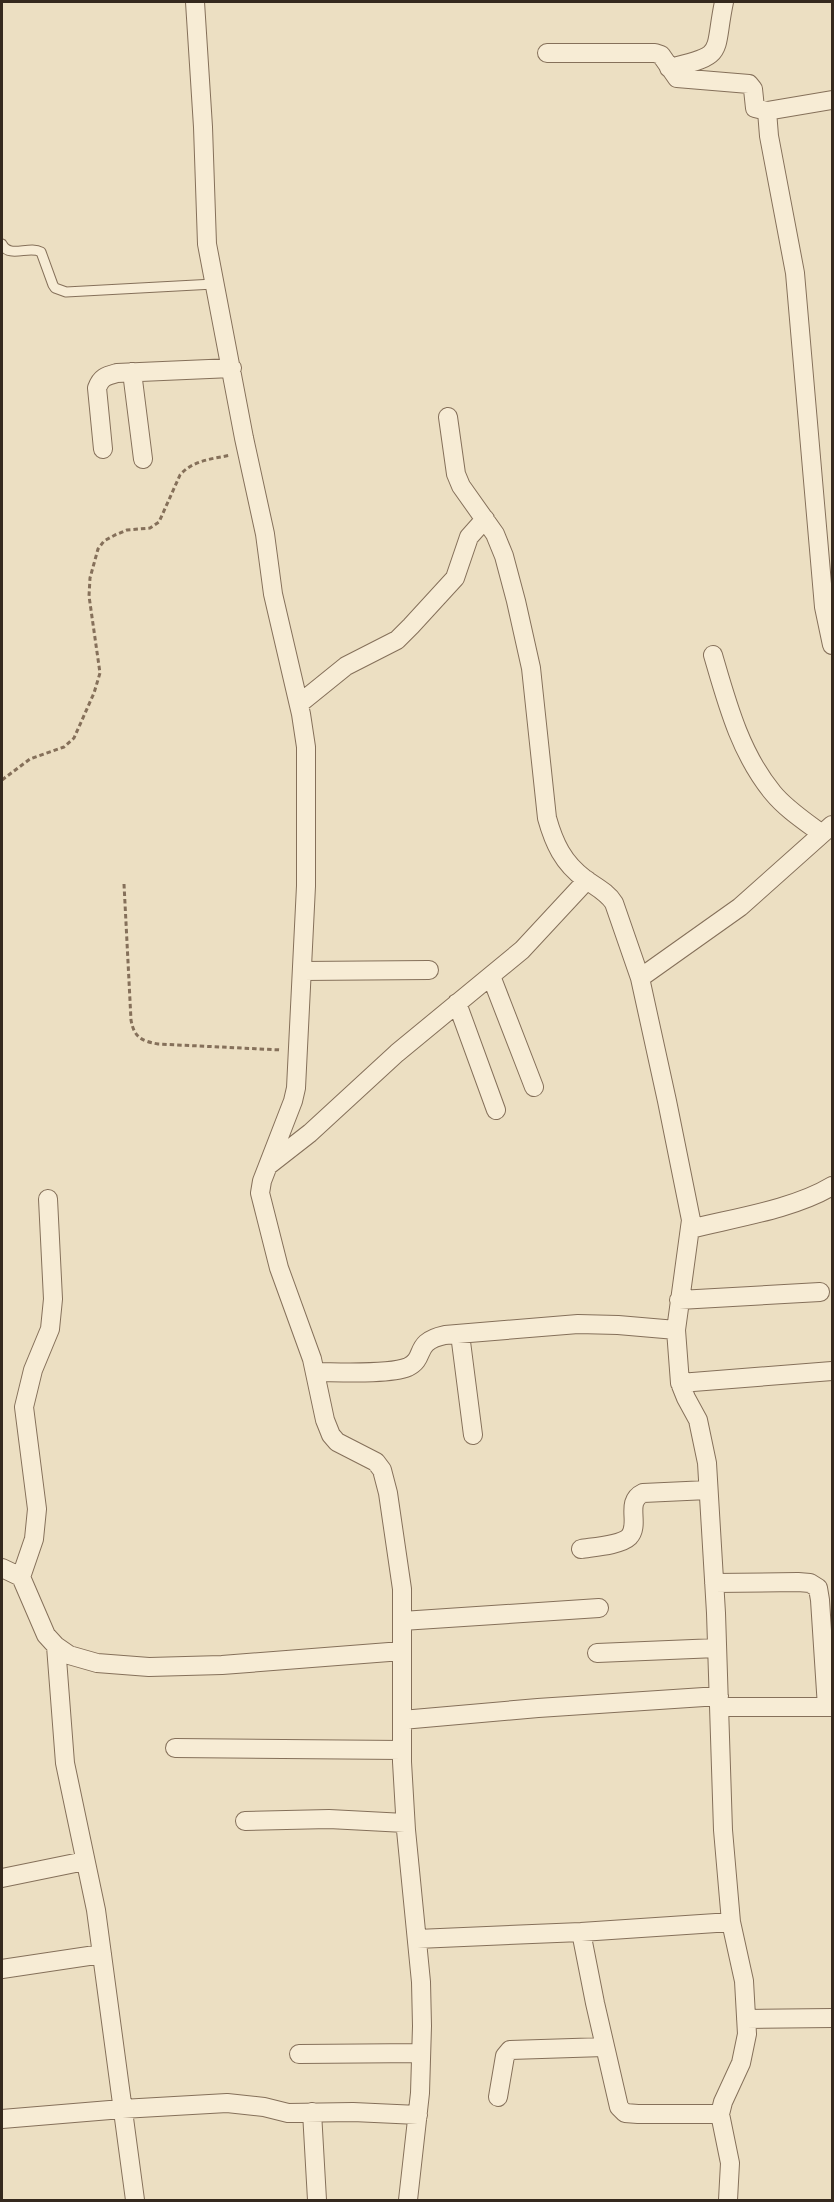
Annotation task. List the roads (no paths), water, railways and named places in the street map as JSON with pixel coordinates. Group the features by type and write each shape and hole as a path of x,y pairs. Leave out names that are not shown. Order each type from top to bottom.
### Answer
{"street":[{"path":"195,2 203,127 205,227 214,284 265,534 273,594 299,704 308,776 302,971 293,1101 260,1193 279,1268 312,1359 325,1420 331,1435 337,1442 376,1462 382,1470 388,1493 402,1589 402,1750 405,1823 421,1982 418,2115 408,2200"},
{"path":"669,68 698,61 712,54 718,45 724,2"},
{"path":"547,53 655,53 661,55 677,78 683,80 749,84 753,89 756,108 767,111 832,100"},
{"path":"767,111 771,146 795,273 825,607 831,635"},
{"path":"104,449 98,388 105,376 132,372 232,368"},
{"path":"132,372 143,459"},
{"path":"448,417 456,474 461,486 495,534 504,556 531,668 547,818 553,840 566,862 609,895 615,903 640,978 689,1206 690,1229 676,1330 680,1383 702,1432 708,1490 717,1648 723,1830 731,1922 744,1981 747,2034 741,2063 720,2114 730,2163 728,2200"},
{"path":"299,704 345,666 397,640 455,578 469,537 485,519"},
{"path":"640,978 740,907 827,830 785,805 773,794 762,778 732,720 712,655"},
{"path":"268,1166 310,1133 397,1053 522,950 587,880"},
{"path":"302,971 429,970"},
{"path":"491,976 534,1088"},
{"path":"458,1003 496,1110"},
{"path":"690,1229 790,1204 817,1195 832,1186"},
{"path":"21,1577 34,1539 37,1509 24,1407 33,1370 50,1329 53,1299 48,1199"},
{"path":"679,1300 820,1292"},
{"path":"315,1372 397,1370 411,1366 417,1360 424,1343 432,1338 460,1334 578,1324 676,1330"},
{"path":"460,1334 473,1435"},
{"path":"680,1383 832,1371"},
{"path":"581,1549 622,1541 630,1536 633,1527 633,1503 637,1496 643,1493 708,1490"},
{"path":"2,1568 21,1577 46,1635 56,1646 69,1655 97,1663 149,1667 222,1665 402,1651"},
{"path":"402,1720 538,1707 719,1702 830,1707 818,1588 810,1583 798,1582 714,1583"},
{"path":"402,1621 599,1608"},
{"path":"56,1646 65,1763 102,1954 135,2200"},
{"path":"597,1653 717,1648"},
{"path":"175,1748 402,1750"},
{"path":"245,1821 329,1819 405,1823"},
{"path":"2,1878 85,1861"},
{"path":"417,1939 581,1932 731,1922"},
{"path":"581,1932 604,2047 619,2107 625,2113 720,2114"},
{"path":"2,1969 102,1954"},
{"path":"746,2019 832,2018"},
{"path":"498,2097 505,2056 510,2050 604,2047"},
{"path":"299,2054 421,2053"},
{"path":"2,2119 226,2103 264,2107 288,2113 353,2112 418,2115"},
{"path":"312,2112 317,2200"}],"lane":[{"path":"2,244 7,251 37,249 43,256 55,288 66,292 214,284"}]}
